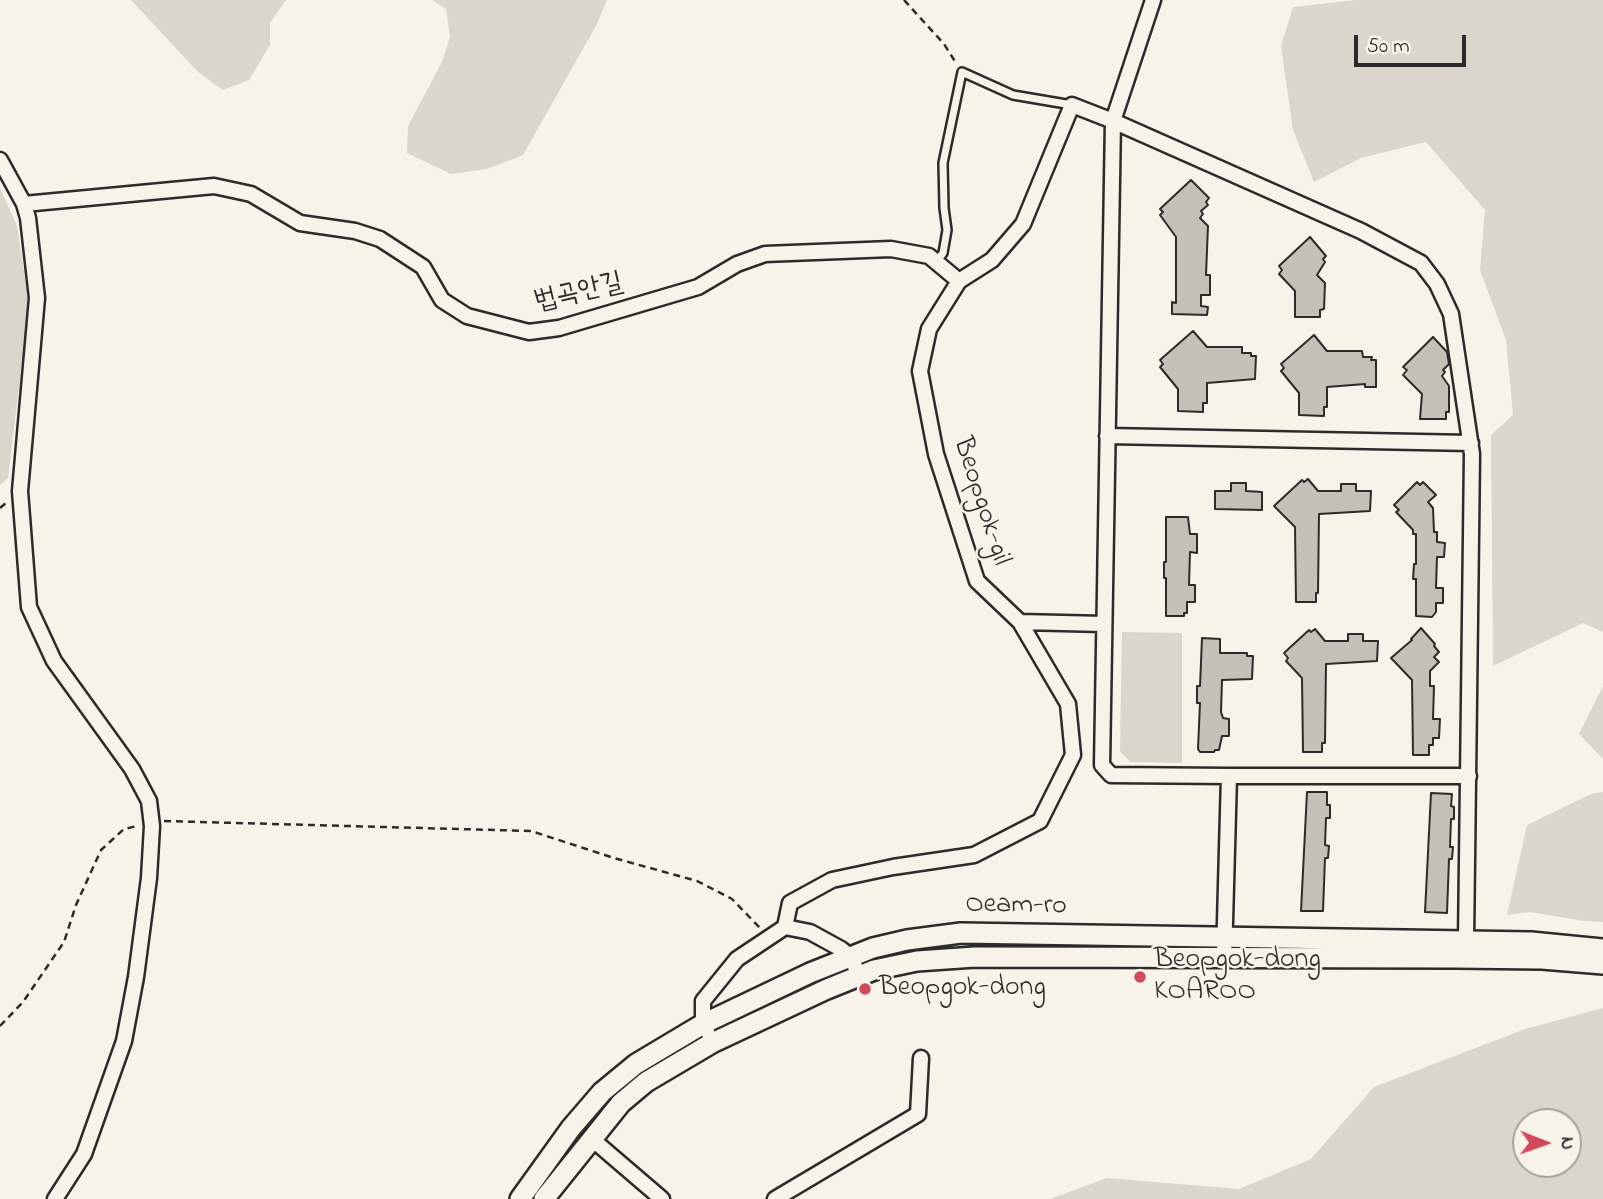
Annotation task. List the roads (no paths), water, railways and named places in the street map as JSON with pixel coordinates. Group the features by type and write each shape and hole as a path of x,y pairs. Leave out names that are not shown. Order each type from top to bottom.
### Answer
{"main road":[{"name":"Oeam-ro","path":"520,1199 571,1128 602,1092 636,1064 703,1024 810,973 873,948 907,940 961,933 1224,948 1542,959 1603,964"},
{"name":"Oeam-ro","path":"544,1199 621,1103 646,1082 712,1043 874,970 917,961 975,957 1224,948 1531,942 1603,949"}],"street":[{"path":"1153,0 1113,121 1102,765 1111,775 1469,776"},
{"path":"1072,105 1361,231 1421,263 1437,284 1451,314 1471,443 1466,942"},
{"name":"Beopgok-gil","path":"785,927 790,903 832,880 893,867 974,855 1040,821 1073,755 1068,704 1020,622 977,581 936,454 920,370 929,329 959,281 992,260 1023,224 1072,105"},
{"path":"0,160 24,204 28,218 37,298 20,491 29,607 54,661 132,769 149,801 152,823 149,878 136,977 124,1041 84,1154 55,1199"},
{"name":"법곡안길","path":"24,204 214,186 251,194 300,223 355,231 380,239 423,267 442,300 467,316 529,332 559,328 698,287 737,264 765,254 891,249 929,256 959,281"},
{"path":"1107,436 1471,443"},
{"path":"1020,622 1104,624"},
{"path":"1224,948 1229,776"},
{"path":"712,1043 703,1024 704,1001 737,959 785,927 810,932 841,949 851,957 859,976"},
{"path":"775,1199 918,1114 920,1058"},
{"path":"592,1139 662,1199"}],"lane":[{"path":"936,262 943,253 947,230 943,163 962,72 1013,95 1072,105"}],"place":[{"name":"Beopgok-dong KOAROO","path":"1140,977"},
{"name":"Beopgok-dong","path":"865,989"}]}
